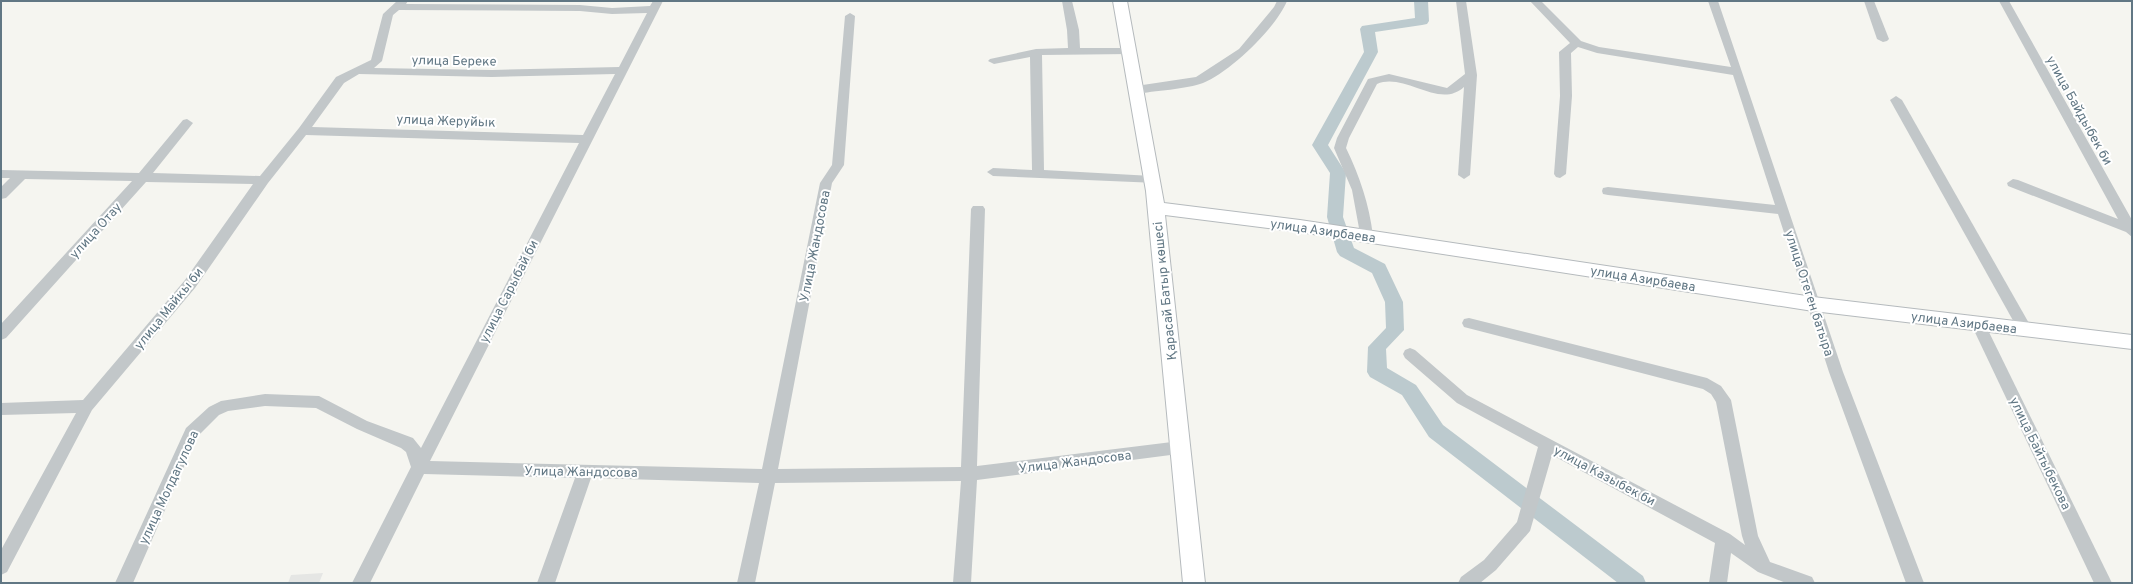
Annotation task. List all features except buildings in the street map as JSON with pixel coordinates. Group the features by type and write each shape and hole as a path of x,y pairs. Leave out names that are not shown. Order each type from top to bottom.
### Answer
{"main road":[{"name":"Қарасай Батыр көшесі","path":"1120,1 1130,51 1156,208 1194,583"},
{"name":"улица Азирбаева","path":"1156,208 1300,226 1813,304 2132,342"}],"street":[{"path":"1067,1 1073,30 1074,51"},
{"path":"1136,90 1199,80 1243,51 1279,8 1282,1"},
{"path":"1461,1 1471,75 1464,175"},
{"path":"1535,1 1577,42 1597,50 1738,72"},
{"name":"улица Отеген батыра","path":"1713,1 1738,72 1836,372 1915,583"},
{"path":"1869,1 1883,40"},
{"name":"улица Байдыбек би","path":"2004,1 2131,230"},
{"path":"361,71 376,61 388,14 399,4 580,8 612,11 656,5"},
{"name":"улица Сарыбай би","path":"361,583 656,5"},
{"name":"Улица Жандосова","path":"746,583 795,346 826,183 838,165 850,16"},
{"path":"1560,174 1566,96 1565,52 1577,42"},
{"path":"994,61 1036,52 1130,51"},
{"path":"1036,52 1038,174"},
{"name":"улица Береке","path":"361,71 429,74 540,74 622,70"},
{"name":"улица Майкы би","path":"1,566 87,406 190,284 263,180 304,131 340,80 347,75 361,71"},
{"path":"1361,236 1362,200 1358,184 1340,148 1342,138 1372,82 1379,79 1388,78 1447,92 1454,90 1471,75"},
{"path":"1896,100 2025,329"},
{"name":"улица Отау","path":"1,334 142,178 188,123"},
{"name":"улица Жеруйык","path":"304,131 588,139"},
{"path":"993,172 1152,180"},
{"path":"1,174 263,180"},
{"path":"1,196 22,174"},
{"path":"2013,183 2131,230"},
{"path":"1608,191 1782,210"},
{"path":"962,583 969,474 978,209"},
{"path":"1469,323 1707,384 1716,390 1723,400 1750,536 1764,567"},
{"name":"улица Байтыбекова","path":"1978,324 2103,583"},
{"name":"улица Казыбек би","path":"1410,354 1462,399 1724,539 1764,567 1806,583"},
{"name":"улица Молдагулова","path":"124,583 191,433 197,426 220,408 265,400 319,402 362,425 408,443 413,448 419,467"},
{"path":"1,409 87,406"},
{"path":"1467,583 1490,565 1524,526 1547,444"},
{"name":"Улица Жандосова","path":"419,467 767,476 969,474 1180,448"},
{"path":"546,583 585,472"},
{"path":"1718,583 1724,539"}],"shaded area":[{"path":"323,573 319,583 288,583 291,575"}],"waterway":[{"path":"1421,1 1422,21 1367,29 1371,52 1320,145 1338,173 1335,217 1346,252 1379,269 1394,302 1395,330 1377,347 1377,372 1409,390 1436,431 1635,583"}]}
